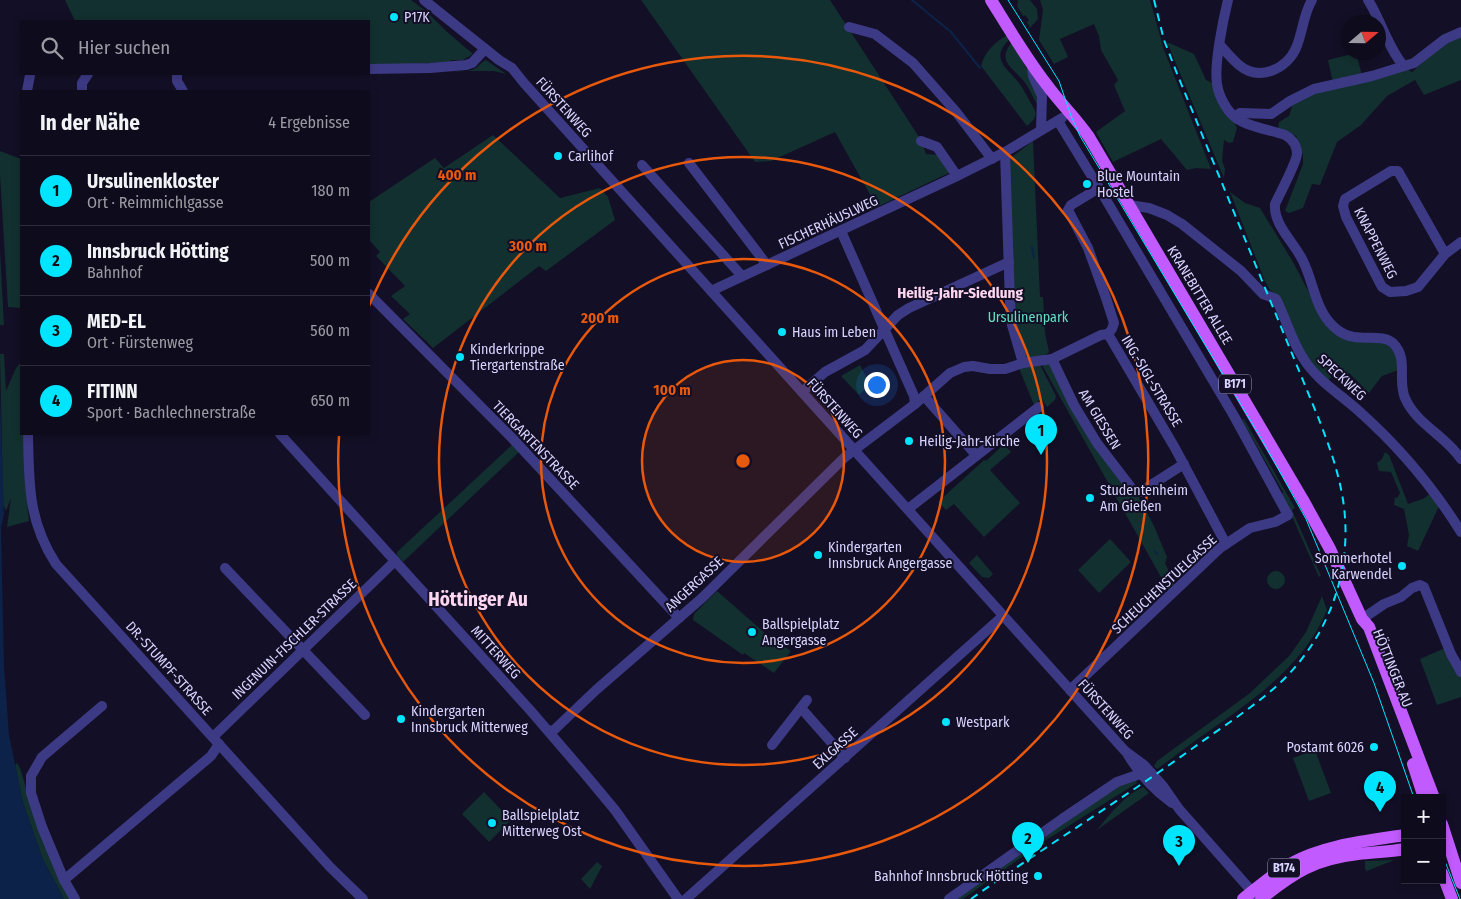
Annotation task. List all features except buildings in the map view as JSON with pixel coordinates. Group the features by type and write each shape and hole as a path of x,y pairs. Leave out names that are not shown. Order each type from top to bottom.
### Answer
{"main road":[{"name":"KRANEBITTER ALLEE","path":"991,0 1031,64 1068,112 1077,119 1089,137 1304,500 1330,549 1362,619"},
{"name":"HÖTTINGER AU","path":"1362,619 1361,629 1394,709 1423,794"},
{"name":"HÖTTINGER AU","path":"1362,619 1369,626 1432,794"},
{"name":"B174","path":"1254,897 1290,864 1306,857 1348,844 1401,836"},
{"path":"1445,839 1461,883"},
{"name":"B174","path":"1254,897 1314,864 1343,856 1401,851"},
{"path":"1446,883 1452,899"}],"street":[{"name":"FÜRSTENWEG","path":"424,0 499,60 509,72 524,83 1002,616 1126,751 1148,769 1163,786 1178,809 1254,897"},
{"path":"1228,0 1220,45 1217,85 1225,104 1235,117 1242,122 1285,135 1293,140 1296,156 1275,204 1274,212 1305,264 1318,306 1330,323 1338,331 1350,338 1384,339 1393,344 1402,359 1403,392 1406,400 1419,419 1461,459"},
{"path":"1220,45 1239,65 1248,70 1263,73 1278,68 1289,60 1295,49 1307,7 1312,0"},
{"path":"1368,0 1394,53 1404,66"},
{"path":"849,27 874,34 913,63 957,113 992,159"},
{"path":"1235,117 1240,113 1271,114 1290,101 1314,89 1365,78 1419,61 1445,39 1461,32"},
{"path":"370,69 430,68 466,65 472,63 485,49"},
{"path":"1031,64 1033,76 1042,96 1041,130"},
{"path":"27,90 30,75"},
{"path":"177,75 177,81 182,90"},
{"path":"82,90 85,77"},
{"name":"FISCHERHÄUSLWEG","path":"711,290 992,159 1058,121 1068,112"},
{"path":"1058,121 1099,188"},
{"path":"921,141 937,147 957,176"},
{"path":"1005,152 1010,303 1012,325 1023,363"},
{"path":"689,163 767,265"},
{"path":"642,165 742,276"},
{"name":"KNAPPENWEG","path":"1445,254 1398,171 1391,171 1345,199 1343,206 1346,217 1382,287 1390,292 1406,291 1418,287 1445,254 1461,242"},
{"name":"ING.-SIGL-STRASSE","path":"1099,188 1070,206 1068,210 1090,255 1106,298 1114,323 1108,334 1184,464 1226,544"},
{"name":"SCHEUCHENSTUELGASSE","path":"1070,690 1226,544 1250,528 1275,522 1288,515 1234,416 1099,188"},
{"name":"SPECKWEG","path":"1129,205 1149,208 1167,215 1182,224 1242,271 1263,294 1276,299 1302,358 1319,378 1361,412 1419,472 1461,532"},
{"path":"841,231 885,328 914,396 915,404"},
{"path":"802,392 826,372 865,350 885,328 908,308 1009,262"},
{"name":"TIERGARTENSTRASSE","path":"370,295 513,439 679,618"},
{"path":"1052,359 1108,334"},
{"name":"ANGERGASSE","path":"548,732 554,730 602,684 679,618 854,450 915,404 955,370 974,366 990,370 1005,369 1023,363 1052,359"},
{"name":"AM GIESSEN","path":"1052,359 1074,405 1096,443 1133,490 1140,492 1184,464"},
{"path":"924,396 976,454"},
{"path":"908,509 976,454 1039,407"},
{"name":"DR.-STUMPF-STRASSE","path":"28,435 30,492 38,530 56,564 356,895"},
{"name":"MITTERWEG","path":"281,435 395,560 604,796 678,899"},
{"name":"INGENUIN-FISCHLER-STRASSE","path":"64,880 211,756 216,740 303,648 395,560"},
{"path":"225,568 366,715"},
{"path":"1362,619 1384,604 1401,597 1412,588 1420,585 1424,587 1451,654 1461,672"},
{"name":"EXLGASSE","path":"686,899 1002,616"},
{"path":"772,745 804,704 845,758"},
{"path":"75,899 64,880 42,827 31,793 31,776 42,757 102,706"},
{"name":"FÜRSTENWEG","path":"1126,751 1140,774 1155,791 1178,809"},
{"path":"949,899 1062,818 1117,782 1140,774"},
{"name":"DR.-STUMPF-STRASSE","path":"356,895 356,890 363,899"}],"green space":[{"path":"65,0 411,0 473,54 463,60 451,60 450,62 370,66 370,20 75,20"},
{"path":"641,0 830,0 921,140 926,154 940,155 951,172 877,207 835,132 771,161 755,162"},
{"path":"1018,0 1030,0 1037,9 1038,19 1030,28 1027,22 1029,20 1025,15 1023,16 1017,6"},
{"path":"1040,0 1150,0 1164,50 1211,169 1196,168 1187,170 1161,139 1113,162 1096,132 1125,111 1114,85 1118,80 1101,50 1099,36 1094,24 1060,39 1068,57 1054,64 1039,40 1043,10"},
{"path":"1008,35 1010,39 1004,46 1000,57 1005,67 1022,87 1036,113 1034,119 1027,126 981,66 991,48"},
{"path":"1461,35 1461,80 1424,95 1415,80 1387,96 1361,125 1337,142 1320,185 1312,184 1303,208 1289,213 1285,211 1303,164 1303,154 1300,153 1300,146 1296,136 1278,129 1279,122 1289,116 1293,103 1314,92 1334,87 1328,60 1341,57 1341,60 1358,60 1363,79 1407,69 1412,72 1445,43"},
{"path":"1012,42 1036,85 1038,105 1022,78 1006,60 1007,49"},
{"path":"1167,42 1194,54 1206,80 1214,84 1237,128 1233,142 1229,143 1224,140 1222,161 1225,169 1224,178"},
{"path":"486,60 506,74 494,71 466,71 473,70"},
{"path":"493,135 560,198 600,188 608,197 615,220 546,271 539,266 433,348 403,319 410,314 391,296 405,286 376,256 380,252 370,241 370,201 435,158 444,168"},
{"name":"Ursulinenpark","path":"1033,141 1040,297 1043,297 1045,333 1049,352 1039,359 1020,355 1012,325 1009,159"},
{"path":"0,151 20,159 20,308 8,307"},
{"path":"1230,192 1245,203 1260,208 1293,262 1314,302 1342,338 1380,341 1396,350 1401,369 1382,376 1369,393 1349,373 1344,377 1339,372 1335,372 1328,381 1307,358 1278,296 1270,290 1265,281"},
{"path":"0,250 4,325 0,325"},
{"path":"0,354 4,354 6,391 20,363 20,435 23,435 29,521 7,527 11,498 6,511 3,504"},
{"path":"1052,362 1068,393 1136,492 1154,526 1167,557 1165,563 1177,589 1171,595 1042,365"},
{"path":"860,365 870,384 859,395 841,376"},
{"path":"1040,365 1056,396 1055,400 1047,407 1041,398 1034,405 1019,368"},
{"path":"815,386 845,418 840,422 811,391"},
{"path":"1244,419 1295,508 1292,510 1321,576 1319,577 1282,494 1283,492 1242,420"},
{"path":"1004,444 1011,452 990,470 1020,503 984,537 954,504 946,510 938,502"},
{"path":"512,445 519,452 403,562 397,555 397,552"},
{"path":"1385,452 1389,455 1408,504 1425,498 1429,494 1440,504 1418,551 1407,546 1409,535 1404,509 1394,505 1395,497 1397,498 1400,493 1391,472 1379,471 1377,463 1382,459"},
{"path":"1110,539 1131,562 1099,593 1078,570"},
{"path":"977,555 993,574 989,578 982,577 969,563"},
{"path":"1272,571 1280,571 1285,576 1283,587 1272,589 1267,584 1267,576"},
{"path":"717,591 767,635 791,651 774,673 744,653 743,655 693,620 694,614"},
{"path":"1322,596 1327,610 1317,630 1290,666 1237,711 1157,769 1154,766 1157,761 1250,693 1290,655 1306,632"},
{"path":"1445,648 1461,677 1461,697 1437,705 1420,659"},
{"path":"1315,750 1331,793 1309,801 1293,758"},
{"path":"17,763 31,804 72,899 64,899 43,860 23,803 15,765"},
{"path":"1136,780 1137,783 1043,842 963,899 954,899 1124,782"},
{"path":"1143,787 1149,793 1097,830 1124,800"},
{"path":"484,792 511,820 489,842 462,814"},
{"path":"1394,860 1367,871 1365,869 1365,861"},
{"path":"597,862 602,866 590,889 581,879"}],"water":[{"path":"0,396 4,514 1,528 4,666 9,735 23,803 43,860 64,899 0,899"}],"waterway":[{"path":"912,0 951,32 980,68"},
{"path":"1032,247 1034,258"}],"tram line":[{"path":"1008,0 1059,81 1080,136 1261,438 1306,519 1374,683 1413,794"},
{"path":"1446,864 1460,899"}],"railway":[{"path":"971,899 1165,768 1271,691 1299,662 1314,641 1327,618 1342,568 1345,516 1337,470 1318,417 1178,76 1164,40 1154,0"}],"place":[{"name":"P17K","path":"394,17"},
{"name":"Carlihof","path":"558,156"},
{"name":"Blue Mountain Hostel","path":"1087,184"},
{"name":"Haus im Leben","path":"782,332"},
{"name":"Kinderkrippe Tiergartenstraße","path":"460,357"},
{"name":"Heilig-Jahr-Kirche","path":"909,441"},
{"name":"Ursulinenkloster","path":"1041,455"},
{"name":"Studentenheim Am Gießen","path":"1090,498"},
{"name":"Kindergarten Innsbruck Angergasse","path":"818,555"},
{"name":"Sommerhotel Karwendel","path":"1402,566"},
{"name":"Ballspielplatz Angergasse","path":"752,632"},
{"name":"Kindergarten Innsbruck Mitterweg","path":"401,719"},
{"name":"Westpark","path":"946,722"},
{"name":"Postamt 6026","path":"1374,747"},
{"name":"FITINN","path":"1380,812"},
{"name":"Ballspielplatz Mitterweg Ost","path":"492,823"},
{"name":"Innsbruck Hötting","path":"1028,863"},
{"name":"MED-EL","path":"1179,866"},
{"name":"Bahnhof Innsbruck Hötting","path":"1038,876"}],"district":[{"name":"Heilig-Jahr-Siedlung","path":"960,293"},
{"name":"Höttinger Au","path":"478,599"}]}
